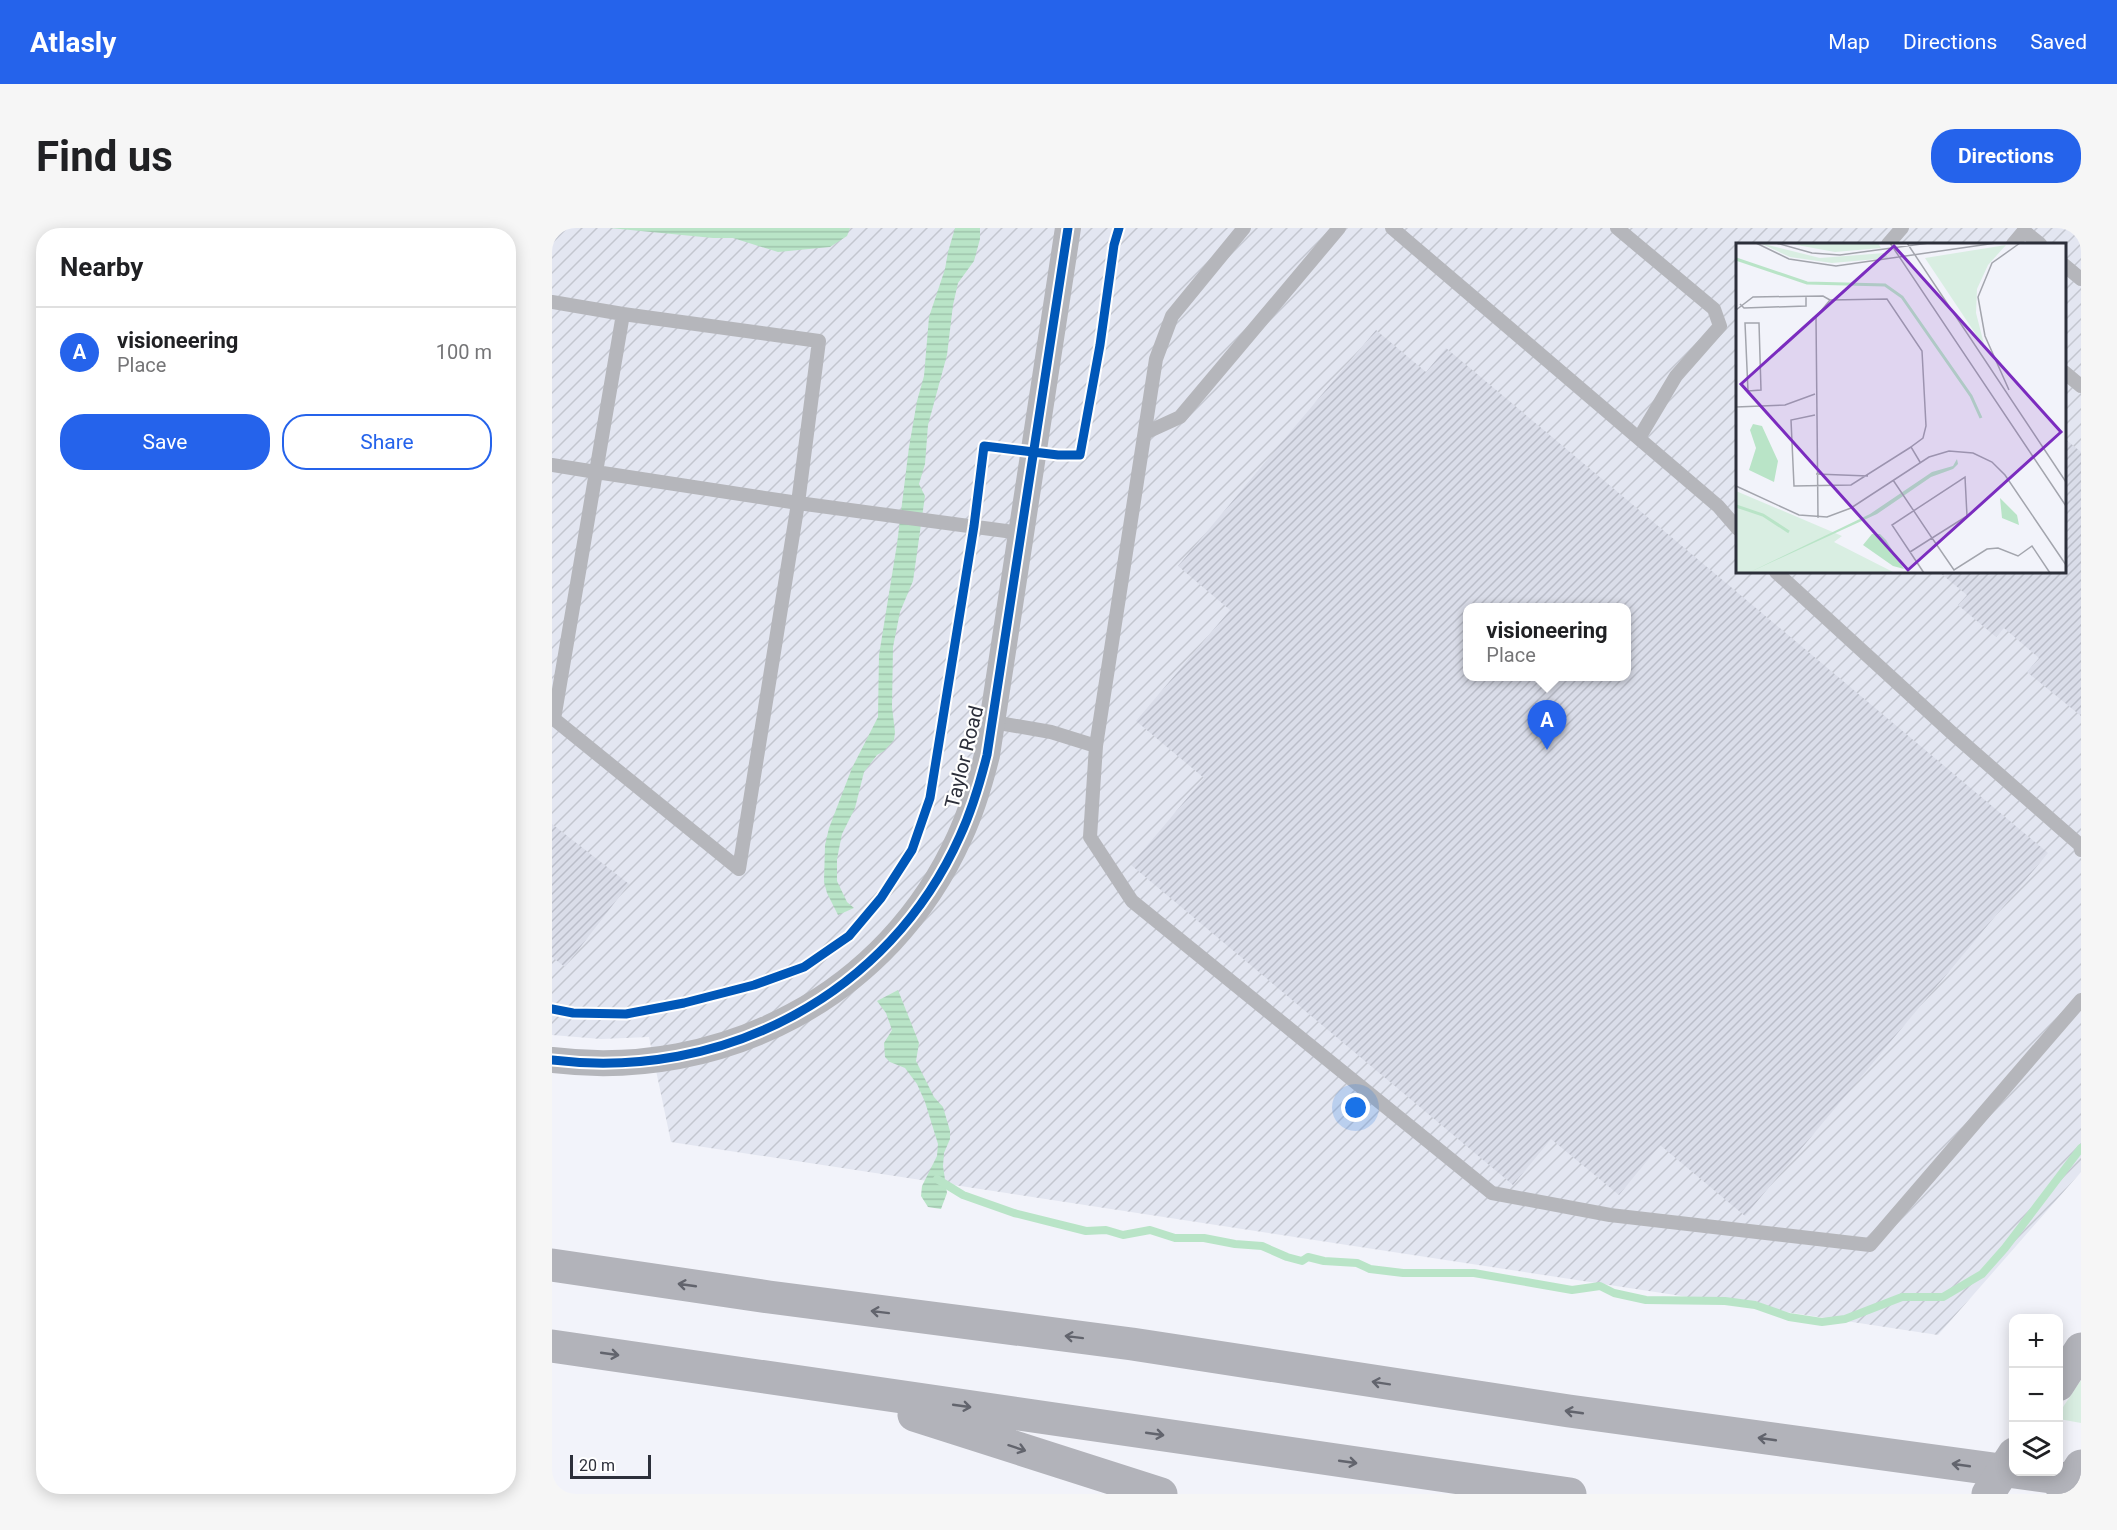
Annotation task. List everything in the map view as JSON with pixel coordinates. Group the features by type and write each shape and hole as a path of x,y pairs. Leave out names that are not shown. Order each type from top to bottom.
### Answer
{"highway":[{"path":"552,1265 769,1297 1132,1344 1569,1411 2081,1481"},
{"path":"552,1346 1570,1494"},
{"path":"2063,1377 2081,1349"},
{"path":"821,1386 1161,1494"},
{"path":"1988,1494 2009,1460"},
{"path":"2063,1494 2081,1466"}],"street":[{"name":"Taylor Road","path":"552,1060 620,1063 654,1061 696,1053 738,1041 769,1028 814,1004 841,985 888,944 921,905 935,883 960,838 987,755 1068,228"}],"lane":[{"path":"1244,228 1172,316 1156,358 1096,746 1090,837 1132,901 1492,1193 1610,1215 1870,1245 2081,1000"},
{"path":"1145,433 1180,417 1339,228"},
{"path":"1392,228 1718,506 1736,525"},
{"path":"1617,228 1714,309 1720,326 1676,376 1639,438"},
{"path":"1889,243 1902,228"},
{"path":"2014,243 2024,231 2039,243"},
{"path":"2066,267 2081,279"},
{"path":"552,302 819,341 798,503 739,868 554,719 623,314"},
{"path":"2066,374 2081,386"},
{"path":"552,465 798,503 1021,533"},
{"path":"1777,573 1952,733 2080,845 2081,850"},
{"path":"993,722 1051,732 1096,746"}],"shaded area":[{"path":"552,228 2081,228 2081,1172 1938,1335 671,1142 649,1037 601,1039 552,1035"},
{"path":"610,228 850,228 847,236 830,247 778,252 733,238"},
{"path":"955,228 980,228 980,239 974,261 958,283 947,355 928,425 925,464 919,484 925,496 913,581 900,612 893,647 894,740 877,755 864,772 855,808 842,834 837,859 837,881 847,902 854,908 838,915 824,882 825,845 829,828 852,768 878,717 879,655 897,544 909,447 924,376 929,317 945,269"},
{"path":"898,990 919,1043 916,1061 934,1097 943,1107 950,1131 943,1166 947,1193 941,1209 928,1207 921,1196 922,1186 937,1156 938,1144 925,1102 917,1084 905,1068 890,1062 885,1057 884,1043 892,1030 886,1013 877,1001"},
{"path":"2081,1380 2081,1423 2063,1420 2063,1407"}],"building":[{"path":"1376,330 1426,372 1446,348 2048,853 1745,1216 1660,1145 1619,1195 1551,1139 1513,1185 1131,865 1204,778 1136,721 1230,610 1178,566"},
{"path":"2066,440 2081,452 2081,716 2027,672 2039,658 2004,628 1996,637 1958,605 1967,595 1940,573 2066,573"},
{"path":"552,824 629,884 565,967 552,957"}],"waterway":[{"path":"937,1179 963,1195 1014,1213 1086,1231 1106,1230 1123,1235 1150,1230 1175,1238 1204,1238 1262,1246 1302,1261 1308,1257 1324,1261 1357,1263 1370,1269 1403,1273 1474,1273 1572,1290 1600,1286 1614,1293 1646,1300 1725,1301 1755,1305 1789,1317 1822,1322 1845,1319 1902,1297 1943,1297 1982,1274 2005,1248 2081,1148"}],"cycle path":[{"path":"552,1060 616,1063 678,1056 738,1040 794,1016 845,982 890,941 929,892 960,836 987,755 1068,228"},
{"path":"552,1009 573,1013 626,1014 684,1003 754,985 804,967 849,936 881,898 912,850 930,798 974,526 984,446 1058,455 1080,455 1100,345 1114,245 1119,228"}],"place":[{"name":"visioneering","path":"1547,750"}]}
